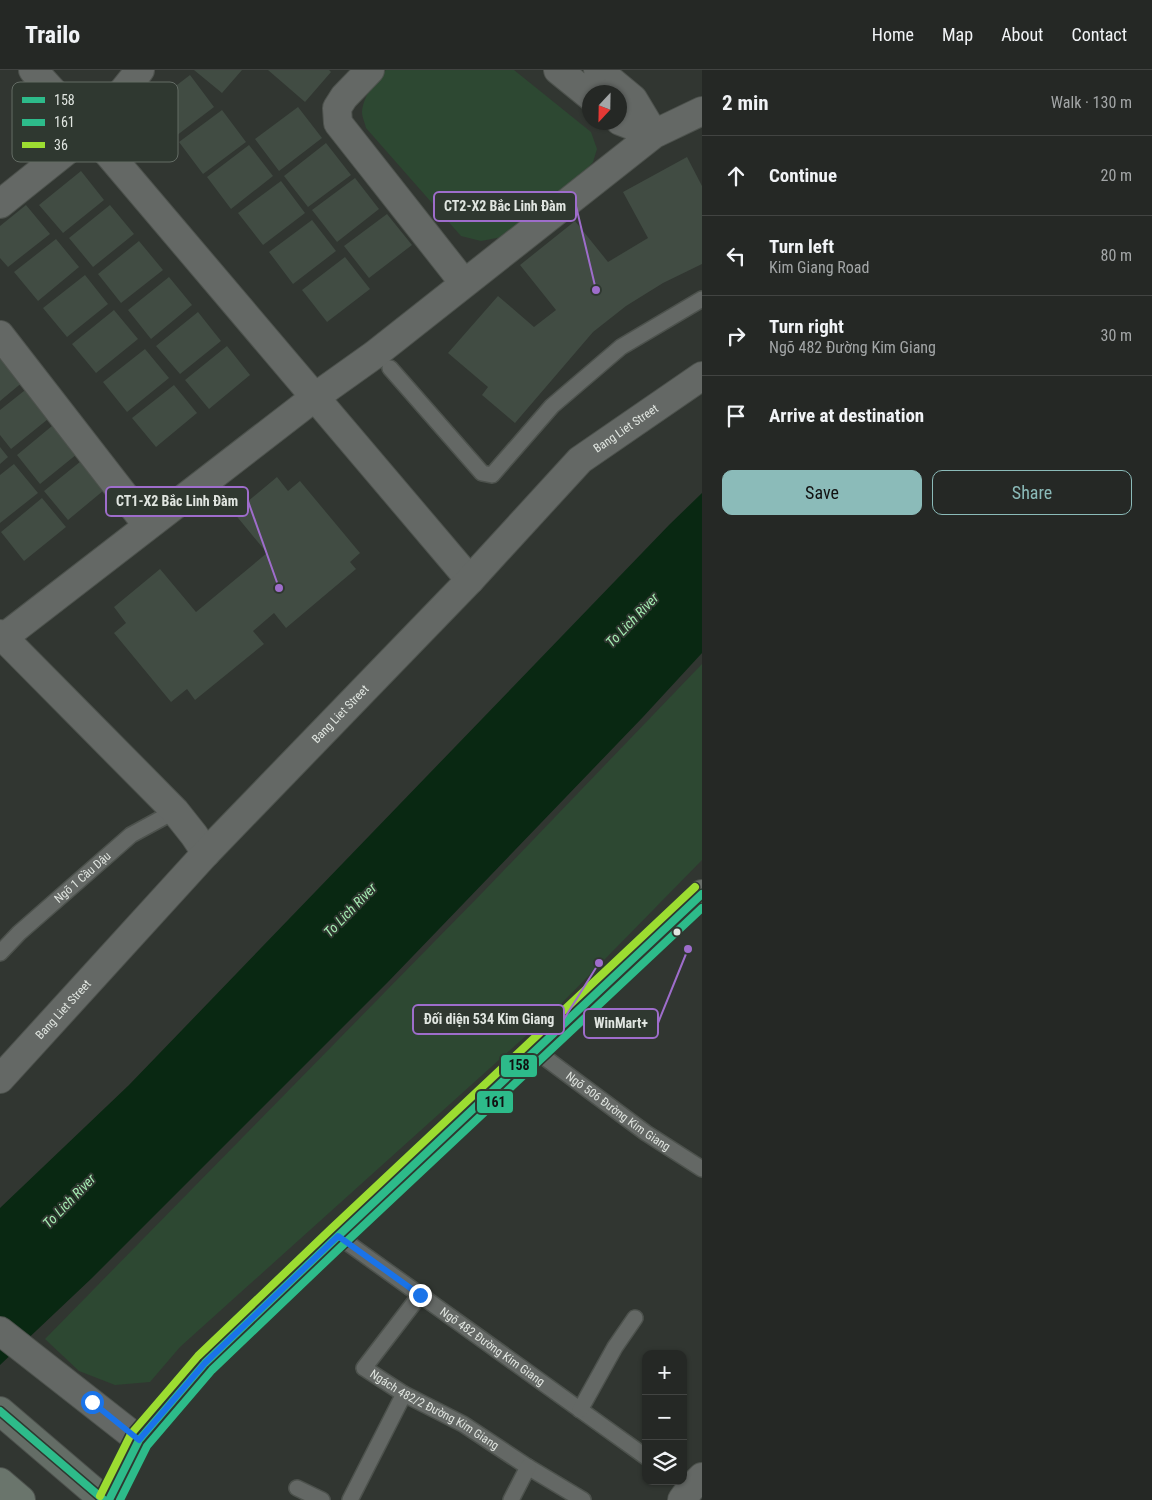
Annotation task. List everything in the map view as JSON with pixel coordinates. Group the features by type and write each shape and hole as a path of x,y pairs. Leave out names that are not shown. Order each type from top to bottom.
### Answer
{"highway":[{"path":"0,1482 22,1500"}],"main road":[{"path":"109,1500 139,1440 205,1363 702,894"},
{"path":"9,1419 104,1500"}],"street":[{"path":"33,70 44,82"},
{"path":"130,82 140,70"},
{"path":"370,70 344,97 337,108 338,123 464,283"},
{"path":"558,70 582,90"},
{"path":"598,70 633,100 654,134"},
{"path":"206,853 174,811 1,636 148,526 315,397 374,355 654,134 702,111"},
{"path":"627,123 654,134"},
{"path":"0,204 52,162"},
{"path":"115,162 470,580"},
{"path":"0,334 148,526"},
{"name":"Bang Liet Street","path":"0,1079 206,853 470,580 580,460 702,376"},
{"path":"0,1331 139,1440"}],"lane":[{"path":"390,368 482,473 492,475 552,406 621,347 702,299"},
{"name":"Ngõ 1 Cầu Dậu","path":"0,953 19,933 131,835 174,811"},
{"name":"Ngõ 506 Đường Kim Giang","path":"536,1051 646,1133 702,1169"},
{"name":"Ngõ 482 Đường Kim Giang","path":"338,1236 642,1453"},
{"name":"Ngách 482/2 Đường Kim Giang","path":"420,1295 364,1368 404,1394 463,1424 528,1467 583,1500"},
{"path":"580,1410 615,1347 634,1318"},
{"path":"350,1500 404,1394"},
{"path":"511,1500 528,1467"},
{"path":"297,1488 322,1500"}],"shaded area":[{"path":"386,70 514,70 582,125 582,130 591,132 597,149 593,162 578,179 502,237 481,241 461,236 366,128 362,116 363,106 367,95"},
{"path":"702,664 702,860 559,1006 180,1347 150,1382 115,1385 79,1371 45,1339 482,893"}],"water":[{"name":"To Lich River","path":"702,493 702,653 643,717 387,983 92,1278 0,1365 0,1208 129,1085"}],"building":[{"path":"194,70 242,70 222,93"},
{"path":"268,70 329,70 331,72 305,102"},
{"path":"190,75 214,107 178,134 178,84"},
{"path":"298,107 322,138 279,171 255,139"},
{"path":"222,110 246,142 203,174 179,142"},
{"path":"326,143 351,175 308,207 284,176"},
{"path":"249,145 273,176 231,209 207,177"},
{"path":"687,157 702,186 702,264 663,283 626,306 593,332 515,423 482,395 488,387 448,353 498,296 534,327 556,310 520,265 575,221 608,262 648,238 623,192"},
{"path":"81,171 104,200 63,233 39,205"},
{"path":"355,178 379,209 337,242 312,210"},
{"path":"281,181 305,213 263,245 238,213"},
{"path":"26,205 50,234 8,267 0,258 0,226"},
{"path":"110,205 134,234 93,267 69,238"},
{"path":"387,214 412,245 369,278 344,246"},
{"path":"312,220 336,251 293,284 269,252"},
{"path":"56,239 79,267 38,301 14,272"},
{"path":"139,241 163,270 121,303 98,274"},
{"path":"345,257 370,289 327,322 302,290"},
{"path":"85,275 108,304 67,337 43,308"},
{"path":"169,277 192,305 151,339 128,310"},
{"path":"114,310 138,339 96,373 72,344"},
{"path":"198,312 221,341 180,374 156,346"},
{"path":"227,346 250,375 209,409 185,380"},
{"path":"145,349 169,378 127,412 103,382"},
{"path":"0,351 24,381 0,401"},
{"path":"174,385 197,413 156,447 132,418"},
{"path":"29,387 53,415 11,449 0,435 0,410"},
{"path":"58,421 82,450 40,484 17,455"},
{"path":"0,447 8,457 0,464"},
{"path":"86,457 109,486 68,520 44,491"},
{"path":"14,464 38,493 0,523 0,475"},
{"path":"277,477 288,491 300,481 360,553 350,562 356,569 286,628 274,613 253,631 264,644 195,700 187,689 171,702 114,633 126,623 114,607 160,569 196,612 267,553 234,513"},
{"path":"42,498 66,527 24,561 1,532"}],"transit line":[{"name":"36","path":"100,1496 131,1434 198,1356 695,887"},
{"name":"158","path":"109,1500 139,1440 205,1363 702,894"},
{"name":"161","path":"120,1500 147,1446 212,1370 702,908"},
{"name":"158","path":"0,1411 104,1500"}],"place":[{"name":"CT2-X2 Bắc Linh Đàm","path":"596,290"},
{"name":"CT1-X2 Bắc Linh Đàm","path":"279,588"},
{"name":"WinMart+","path":"688,949"},
{"name":"Đối diện 534 Kim Giang","path":"599,963"}],"route":[{"path":"92,1402 139,1440 205,1363 338,1236 420,1295"}]}
